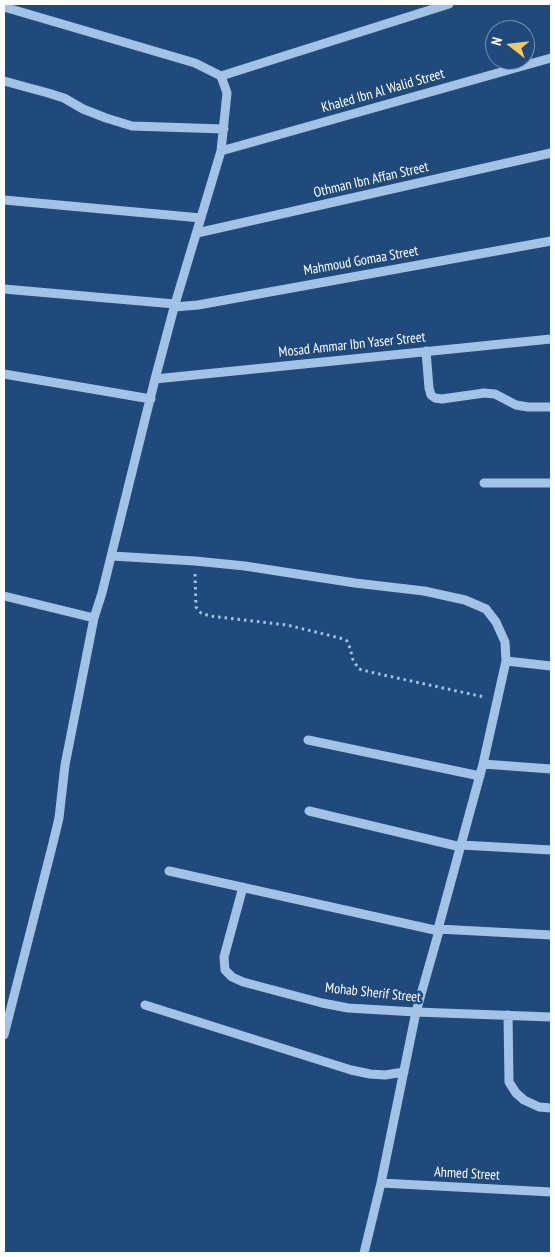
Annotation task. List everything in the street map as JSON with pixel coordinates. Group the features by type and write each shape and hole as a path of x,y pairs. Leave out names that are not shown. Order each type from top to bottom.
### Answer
{"street":[{"path":"221,76 449,4"},
{"path":"4,7 195,62 221,76 227,93 221,151 155,379 112,556 94,618 66,766 54,843 4,1035"},
{"name":"Khaled Ibn Al Walid Street","path":"221,151 551,58"},
{"path":"4,81 48,92 64,98 83,109 132,126 224,129"},
{"name":"Othman Ibn Affan Street","path":"197,233 551,153"},
{"path":"4,200 201,218"},
{"name":"Mahmoud Gomaa Street","path":"4,289 175,306 198,305 551,240"},
{"name":"Mosad Ammar Ibn Yaser Street","path":"155,379 551,339"},
{"path":"426,351 428,388 430,394 435,398 442,399 484,393 495,394 516,406 551,407"},
{"path":"4,374 151,398"},
{"path":"484,483 551,483"},
{"path":"112,556 245,566 355,583 424,591 465,600 486,609 496,622 505,642 506,661 483,764 416,1012 381,1183 364,1253"},
{"path":"4,596 94,618"},
{"path":"506,661 551,666"},
{"path":"308,740 480,776"},
{"path":"483,764 551,769"},
{"path":"309,811 461,846 551,850"},
{"path":"169,871 439,930 551,935"},
{"name":"Mohab Sherif Street","path":"243,887 224,957 225,970 232,977 243,982 348,1008 551,1017"},
{"path":"144,1005 351,1070 384,1075 404,1072"},
{"path":"508,1015 509,1082 516,1093 524,1100 539,1107 551,1108"},
{"name":"Ahmed Street","path":"381,1183 551,1192"}],"path":[{"path":"195,561 196,607 201,613 210,616 287,625 340,638 347,641 353,660 359,668 497,700"}]}
